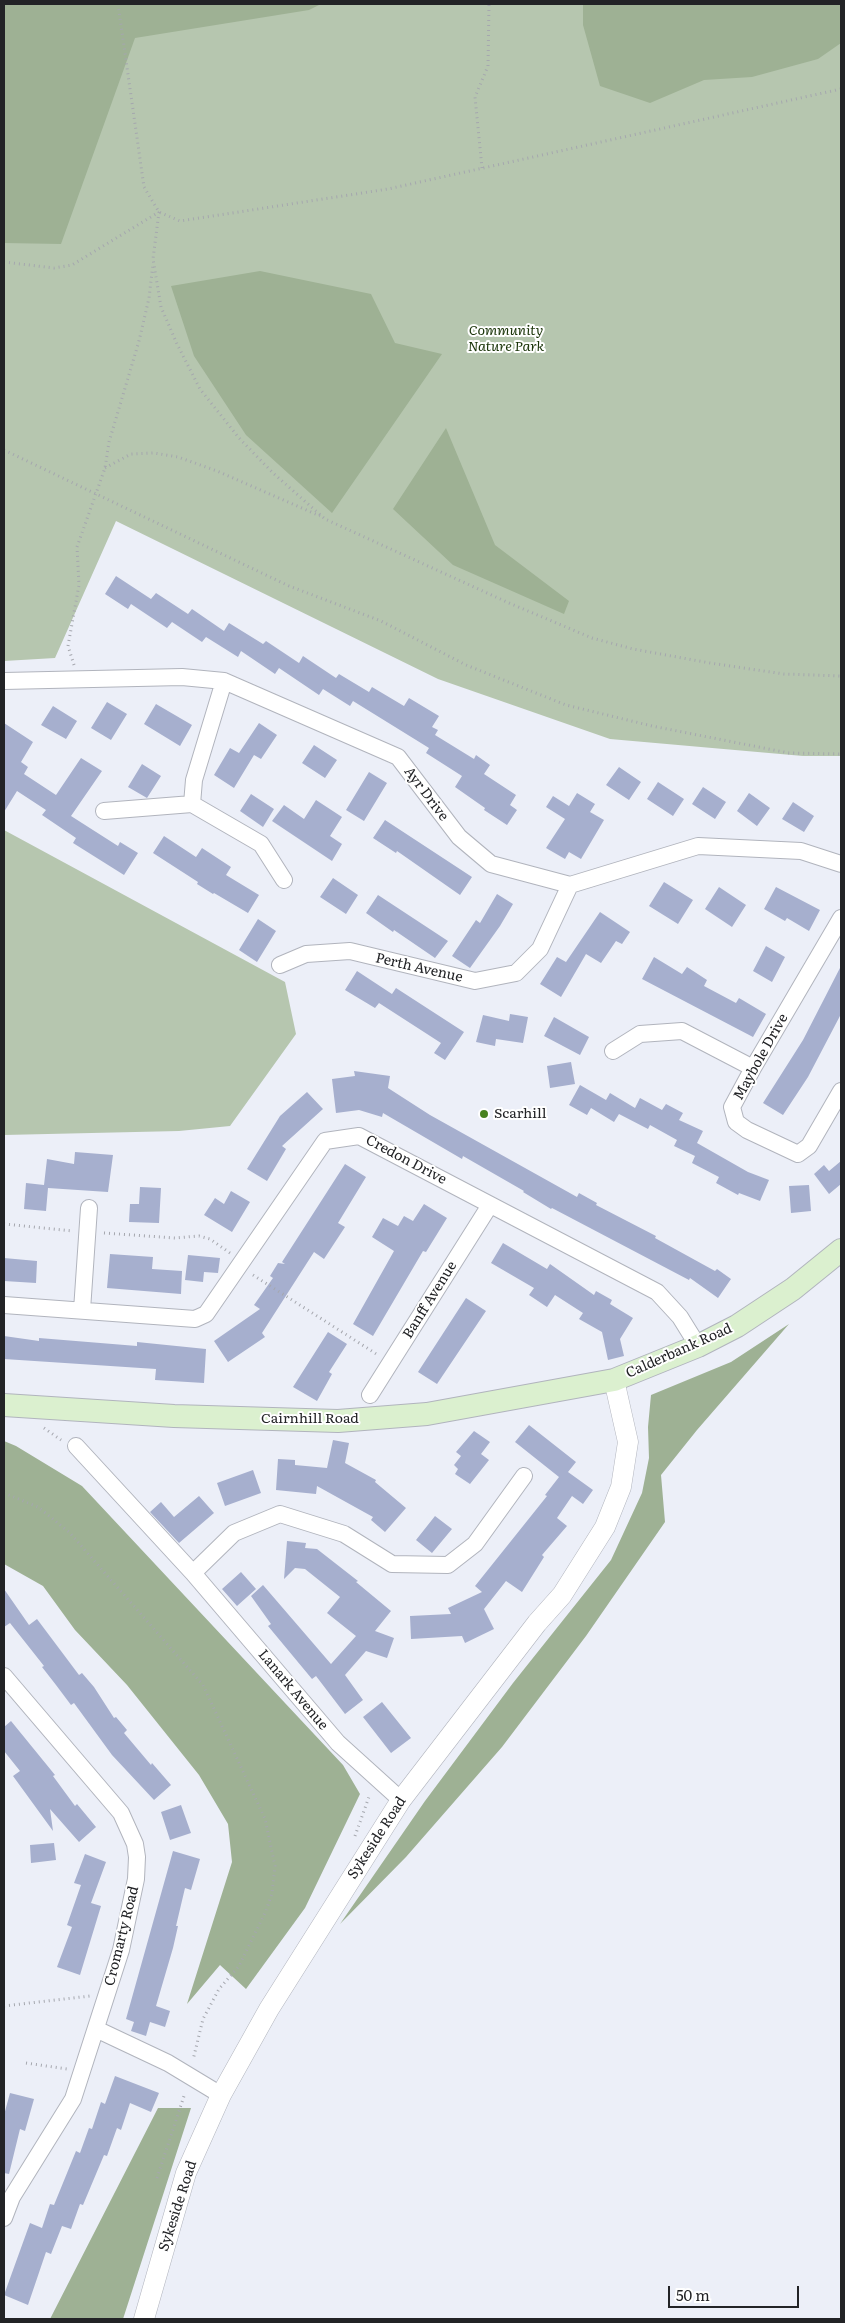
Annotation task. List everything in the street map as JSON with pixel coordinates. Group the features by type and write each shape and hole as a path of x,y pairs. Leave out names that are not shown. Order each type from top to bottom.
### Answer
{"main road":[{"name":"Calderbank Road","path":"614,1380 698,1346 737,1326 793,1289 841,1250"},
{"name":"Cairnhill Road","path":"4,1405 174,1416 338,1421 427,1414 614,1380"}],"street":[{"name":"Ayr Drive","path":"4,681 182,677 224,682 398,757 459,838 491,864 570,885"},
{"path":"192,804 194,780 224,682"},
{"path":"104,811 192,804 261,844 284,880"},
{"path":"570,885 698,846 801,851 841,864"},
{"name":"Perth Avenue","path":"280,965 306,954 350,951 475,981 516,972 540,949 570,885"},
{"name":"Maybole Drive","path":"841,918 732,1107 736,1122 746,1130 798,1154 808,1146 841,1091"},
{"path":"613,1051 640,1034 682,1031 753,1068"},
{"name":"Credon Drive","path":"4,1305 195,1319 206,1314 325,1140 359,1136 657,1292 680,1317 698,1346"},
{"name":"Banff Avenue","path":"370,1395 490,1205"},
{"path":"82,1310 89,1208"},
{"name":"Sykeside Road","path":"144,2319 186,2174 221,2095 269,2010 401,1800 537,1623 562,1595 605,1527 621,1487 628,1442 614,1380"},
{"name":"Lanark Avenue","path":"76,1446 193,1573 338,1743 401,1800"},
{"path":"193,1573 234,1533 280,1514 344,1534 392,1564 448,1565 475,1544 524,1476"},
{"name":"Cromarty Road","path":"4,1676 121,1813 134,1844 137,1857 136,1879 122,1950 73,2099 8,2195 4,2218"},
{"path":"96,2029 168,2063 221,2095"}],"path":[{"path":"118,4 144,187 159,212 180,221 388,189 841,89"},
{"path":"482,168 475,97 488,66 488,4"},
{"path":"80,680 68,646 79,585 77,547 105,468 109,442 139,341 149,298 159,212"},
{"path":"4,262 54,268 72,265 159,212"},
{"path":"154,260 161,307 200,389 239,438 274,473 325,518"},
{"path":"4,450 95,495 205,544 289,586 381,621 466,666 566,704 652,726 789,753 841,754"},
{"path":"105,468 131,454 154,453 178,457 217,471 325,518 509,603 592,638 633,649 710,663 784,674 841,676"},
{"path":"4,1224 87,1232"},
{"path":"4,1494 38,1507 69,1532 202,1685 265,1819 275,1866 272,1894 265,1913 239,1966 219,1989 203,2019 190,2076 158,2178"},
{"path":"4,2006 107,1994"},
{"path":"26,2064 82,2072"}],"green space":[{"name":"Community Nature Park","path":"4,4 841,4 841,756 803,756 610,739 438,679 116,521 55,658 4,661"},
{"path":"4,4 321,4 309,10 135,38 61,244 4,243"},
{"path":"583,4 841,4 841,43 818,59 752,77 704,80 650,103 600,86 583,25"},
{"path":"260,271 371,294 395,343 442,354 332,513 246,435 194,356 171,286"},
{"path":"446,428 495,545 569,601 564,614 453,565 393,509"},
{"path":"4,830 285,982 296,1034 230,1126 179,1131 4,1135"},
{"path":"789,1324 697,1430 661,1475 665,1522 586,1636 502,1747 406,1857 340,1924 425,1801 513,1683 611,1560 642,1493 649,1458 648,1427 651,1395 731,1362"},
{"path":"4,1441 16,1446 82,1486 343,1765 360,1794 305,1908 246,1989 220,1965 187,2004 232,1862 228,1824 199,1775 127,1685 75,1630 43,1586 4,1564"},
{"path":"158,2108 191,2108 123,2319 50,2319"}],"building":[{"path":"116,576 151,599 156,593 188,614 192,609 224,631 229,623 263,644 266,641 299,663 303,656 336,678 339,674 369,692 372,687 404,706 409,698 439,716 432,727 438,730 435,735 474,759 476,755 490,765 484,774 516,795 510,805 517,810 507,825 484,810 485,808 455,787 462,776 426,753 429,748 353,701 350,706 323,689 319,695 279,668 275,674 241,651 238,657 206,637 202,642 172,622 167,628 131,604 128,609 105,594"},
{"path":"107,702 127,714 111,740 91,728"},
{"path":"156,704 192,725 180,746 144,724"},
{"path":"53,706 77,721 66,739 41,725"},
{"path":"4,723 33,742 21,762 28,767 24,774 56,795 81,758 102,771 71,816 118,846 120,842 138,853 124,875 73,843 76,838 42,815 46,810 17,791 4,812"},
{"path":"259,723 277,735 261,759 254,755 234,788 214,775 230,748 239,753"},
{"path":"314,745 337,760 325,778 302,763"},
{"path":"142,764 161,776 147,798 128,787"},
{"path":"619,767 641,782 629,800 606,785"},
{"path":"369,772 387,783 364,821 346,810"},
{"path":"658,782 684,799 673,816 647,799"},
{"path":"703,787 726,802 715,819 692,804"},
{"path":"577,793 595,804 590,812 604,820 581,859 569,852 565,859 546,848 565,819 546,807 553,796 569,806"},
{"path":"749,793 770,808 757,826 737,811"},
{"path":"251,794 274,809 263,827 240,811"},
{"path":"316,800 342,817 330,836 342,844 332,861 272,821 284,805 304,819"},
{"path":"793,802 814,816 804,832 782,819"},
{"path":"385,820 472,877 460,895 397,851 396,853 373,838"},
{"path":"164,836 196,857 202,848 231,867 226,875 259,895 248,913 197,884 198,882 153,853"},
{"path":"333,878 358,895 346,914 320,897"},
{"path":"664,882 693,900 678,924 649,906"},
{"path":"719,887 746,905 732,927 705,909"},
{"path":"776,887 820,910 809,931 787,918 785,921 764,909"},
{"path":"497,894 513,904 470,968 452,956 476,920 480,923"},
{"path":"378,895 448,941 435,958 366,913"},
{"path":"600,912 630,932 622,944 616,941 601,963 586,954 561,997 540,984 557,957 566,962"},
{"path":"258,919 276,931 257,962 239,950"},
{"path":"766,946 785,957 772,982 753,971"},
{"path":"654,957 682,974 687,967 707,980 704,986 736,1003 739,998 766,1014 753,1037 642,979"},
{"path":"841,966 841,1014 808,1077 783,1115 763,1103 803,1040"},
{"path":"357,971 392,994 396,988 464,1032 445,1060 434,1053 441,1043 379,1003 375,1008 345,990"},
{"path":"510,1014 528,1017 523,1043 496,1039 495,1046 476,1042 483,1015 509,1021"},
{"path":"554,1017 589,1037 580,1055 544,1036"},
{"path":"571,1062 575,1084 550,1088 547,1066"},
{"path":"354,1071 390,1076 388,1088 430,1115 577,1197 579,1193 597,1203 596,1205 656,1236 655,1238 715,1271 717,1269 731,1279 718,1298 690,1278 689,1280 551,1209 463,1156 462,1159 383,1113 382,1117 359,1110 336,1113 332,1079 355,1076"},
{"path":"580,1085 606,1100 610,1093 635,1108 640,1098 662,1110 666,1104 683,1113 679,1120 703,1131 697,1143 748,1172 769,1180 760,1201 739,1193 738,1195 716,1183 719,1177 692,1163 695,1156 674,1146 677,1140 650,1125 648,1129 619,1114 614,1122 591,1108 587,1115 569,1105"},
{"path":"307,1092 323,1109 282,1146 286,1149 267,1181 247,1169 280,1116"},
{"path":"75,1152 113,1155 108,1192 48,1188 46,1211 24,1209 26,1183 44,1185 47,1159 74,1164"},
{"path":"841,1161 841,1184 829,1194 814,1174 824,1165 829,1171"},
{"path":"345,1164 366,1177 338,1223 345,1227 324,1259 314,1252 262,1333 265,1337 228,1362 214,1341 260,1309 254,1305 273,1278 270,1276 278,1263 285,1264 282,1262"},
{"path":"809,1185 811,1211 791,1213 789,1186"},
{"path":"140,1187 161,1188 159,1223 129,1222 130,1204 139,1204"},
{"path":"231,1191 250,1202 232,1232 204,1215 215,1198 224,1204"},
{"path":"424,1204 447,1218 426,1252 423,1251 373,1336 353,1324 394,1251 372,1237 383,1218 398,1226 404,1216 413,1221"},
{"path":"503,1243 547,1269 550,1264 594,1295 596,1291 612,1300 610,1304 633,1318 620,1339 624,1356 608,1360 602,1332 579,1319 583,1313 555,1295 547,1307 529,1295 534,1288 491,1263"},
{"path":"110,1254 153,1257 152,1269 182,1271 181,1294 107,1288"},
{"path":"188,1255 220,1258 218,1273 204,1272 203,1282 185,1280"},
{"path":"4,1258 37,1261 36,1283 4,1281"},
{"path":"466,1298 486,1311 437,1384 418,1372"},
{"path":"328,1332 347,1344 329,1372 332,1374 317,1401 293,1387"},
{"path":"4,1336 39,1341 39,1338 137,1346 137,1342 206,1349 204,1383 155,1380 156,1369 4,1359"},
{"path":"529,1425 576,1462 568,1472 593,1490 583,1504 572,1496 557,1518 567,1526 542,1555 544,1557 522,1592 506,1581 484,1609 494,1629 465,1643 462,1636 411,1639 410,1616 451,1614 448,1608 482,1592 475,1586 547,1496 545,1495 559,1477 515,1442"},
{"path":"474,1431 490,1442 481,1454 489,1460 470,1484 455,1474 458,1469 454,1465 461,1456 456,1452"},
{"path":"333,1440 349,1443 345,1463 376,1480 375,1482 406,1508 385,1532 371,1520 373,1517 317,1486 316,1494 276,1490 278,1459 295,1460 295,1465 327,1468"},
{"path":"253,1470 261,1493 225,1506 217,1483"},
{"path":"199,1496 214,1513 179,1543 150,1512 161,1502 174,1517"},
{"path":"435,1516 452,1529 432,1553 416,1540"},
{"path":"287,1541 306,1543 305,1548 317,1549 358,1581 356,1582 391,1611 375,1631 394,1638 387,1658 366,1651 345,1675 363,1700 345,1714 316,1676 312,1679 268,1626 271,1624 251,1596 263,1585 331,1664 356,1636 327,1613 340,1597 305,1569 295,1568 284,1579"},
{"path":"241,1572 256,1589 237,1606 222,1589"},
{"path":"4,1589 29,1625 37,1619 79,1675 82,1673 94,1687 114,1718 116,1717 127,1730 124,1733 171,1785 154,1800 112,1755 74,1703 71,1705 42,1667 44,1666 10,1623 4,1627"},
{"path":"382,1702 411,1738 391,1753 363,1717"},
{"path":"11,1721 55,1775 53,1776 75,1806 77,1804 96,1827 79,1842 50,1809 53,1831 13,1776 20,1771 4,1751 4,1727"},
{"path":"181,1805 191,1833 170,1840 161,1812"},
{"path":"54,1843 56,1860 31,1863 30,1845"},
{"path":"173,1851 200,1859 191,1890 185,1888 173,1948 156,2006 170,2011 165,2027 150,2022 146,2036 131,2031 134,2022 126,2019"},
{"path":"85,1854 106,1862 91,1903 101,1906 80,1975 57,1967 72,1927 67,1925 81,1885 74,1883"},
{"path":"115,2076 159,2093 151,2112 130,2103 121,2130 117,2128 107,2156 104,2155 83,2205 80,2204 71,2229 62,2226 51,2254 46,2252 28,2305 4,2295 30,2223 42,2228 50,2204 54,2205 76,2151 80,2153 89,2128 92,2129 101,2102 105,2104"},
{"path":"10,2093 34,2099 25,2131 20,2129 9,2174 4,2173 4,2115"}],"place":[{"name":"Scarhill","path":"484,1114"}]}
